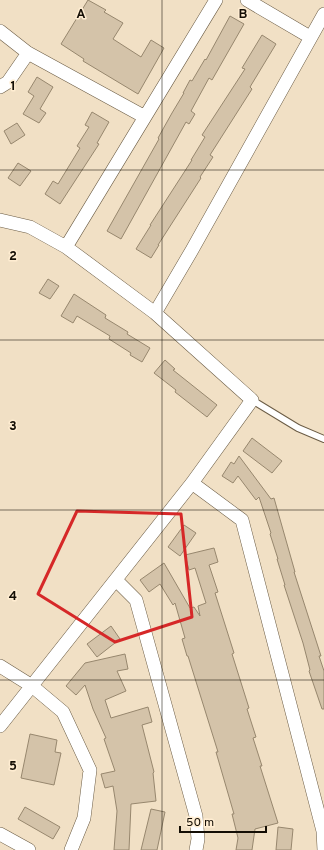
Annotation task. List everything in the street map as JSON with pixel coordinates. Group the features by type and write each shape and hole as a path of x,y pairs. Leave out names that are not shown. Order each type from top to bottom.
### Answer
{"street":[{"path":"66,247 216,0"},
{"path":"247,0 310,38"},
{"path":"155,313 192,250 324,14"},
{"path":"0,31 28,53 145,117"},
{"path":"0,87 8,82 28,53"},
{"path":"0,220 30,227 66,247 155,313 252,400 192,483 0,726"},
{"path":"192,483 242,520 323,831 324,850"},
{"path":"116,580 136,600 196,816 198,839 196,850"},
{"path":"0,666 32,686 63,712 90,770 84,818 70,850"},
{"path":"0,834 29,850"}],"lane":[{"path":"252,400 298,428 324,439"}],"highlighted area":[{"path":"77,511 181,514 192,617 115,642 38,594"}],"building":[{"path":"88,0 106,10 104,12 123,23 113,39 141,57 151,40 164,48 138,94 83,61 84,59 61,44"},
{"path":"230,16 244,24 212,80 209,78 191,111 195,114 189,124 186,122 121,239 107,231 159,139 158,138 190,80 192,81 205,59 206,60"},
{"path":"262,35 276,44 250,87 252,89 210,155 213,157 200,177 201,178 151,258 136,249 192,160 205,137 202,135 245,69 242,68"},
{"path":"37,77 53,87 40,109 46,113 39,123 23,114 34,96 28,92"},
{"path":"92,112 109,122 97,143 99,144 60,204 45,194 53,181 58,184 80,148 77,146 89,127 85,125"},
{"path":"17,123 25,135 11,144 4,131"},
{"path":"18,163 31,171 20,186 8,178"},
{"path":"48,279 59,286 50,299 39,293"},
{"path":"74,294 106,315 105,318 128,332 127,334 150,348 142,362 109,339 110,336 77,316 73,323 61,316"},
{"path":"165,360 175,369 173,370 217,405 207,417 175,392 176,390 154,373"},
{"path":"252,438 282,461 272,473 243,451"},
{"path":"239,456 271,499 274,498 294,572 321,656 319,656 324,671 324,709 322,709 309,671 303,643 284,585 270,534 271,533 259,497 256,500 238,476 233,483 222,476 231,462 234,464"},
{"path":"184,525 196,533 180,556 168,547"},
{"path":"214,548 218,562 209,565 218,592 215,593 234,653 232,654 249,708 247,709 256,737 253,738 262,766 260,766 278,823 255,829 252,850 236,850 238,838 232,814 234,814 216,752 218,752 182,639 185,638 175,603 173,605 160,584 149,592 140,580 164,563 190,608 194,607 200,616 198,606 206,603 195,568 189,570 185,555"},
{"path":"111,626 120,639 97,657 87,644"},
{"path":"125,654 128,669 117,671 126,691 105,700 111,718 148,707 152,722 142,725 154,772 156,801 131,804 129,850 114,850 117,811 113,786 105,788 101,774 115,771 104,739 106,738 93,709 85,685 76,695 66,686 85,663"},
{"path":"30,734 57,740 55,752 61,753 54,785 21,778"},
{"path":"25,807 60,827 53,839 18,819"},
{"path":"151,809 165,812 157,850 141,850"},
{"path":"278,827 293,829 291,850 276,850"}]}
